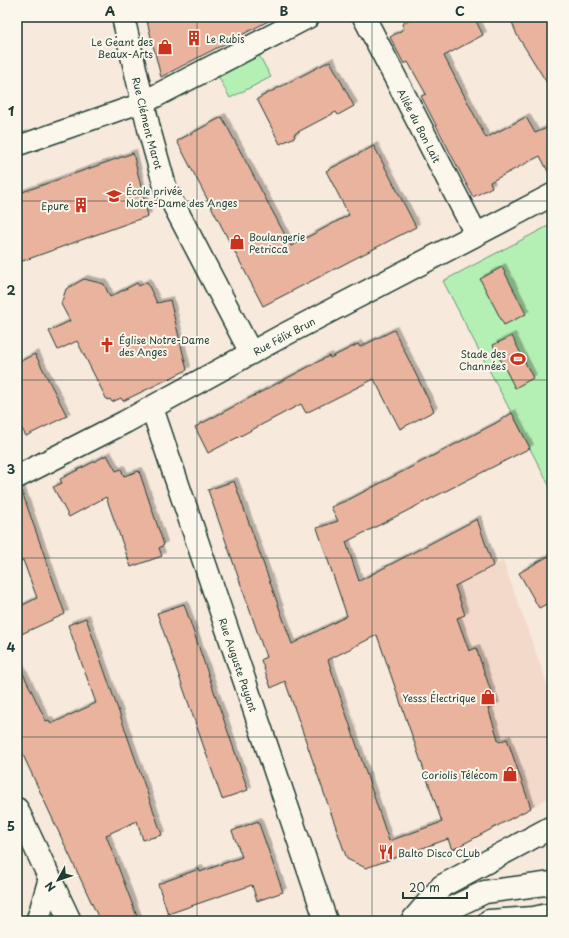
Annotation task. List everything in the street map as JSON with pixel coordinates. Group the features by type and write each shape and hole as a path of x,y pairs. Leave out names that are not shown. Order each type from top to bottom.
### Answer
{"street":[{"name":"Rue Clément Marot","path":"123,17 150,133 166,190 251,353"},
{"name":"Allée du Bon Lait","path":"364,17 476,234"},
{"path":"17,146 144,102 301,19"},
{"name":"Rue Félix Brun","path":"17,477 152,408 251,353 552,195"},
{"name":"Rue Auguste Payant","path":"152,408 326,921"},
{"path":"17,809 70,921"},
{"path":"412,921 442,886 552,827"},
{"path":"37,921 50,878"},
{"path":"424,921 485,892 552,883"},
{"path":"489,921 534,918 552,914"}],"shaded area":[{"path":"503,561 552,698 552,796 452,850 373,626"}],"green space":[{"path":"259,55 271,77 230,98 218,76"},
{"name":"Stade des Channées","path":"552,224 552,491 443,281"}],"building":[{"name":"Le Rubis","path":"146,17 276,17 161,77"},
{"path":"415,17 474,17 483,35 444,56 486,138 526,117 535,133 552,126 552,179 540,156 490,182 492,187 473,197 421,96 426,94 408,62 404,64 390,37 404,29 402,24"},
{"path":"510,17 552,17 552,91 517,35"},
{"path":"330,61 354,106 338,115 336,112 294,134 295,137 280,144 257,99"},
{"path":"222,117 291,246 349,215 326,171 374,146 416,227 263,306 177,141"},
{"name":"Epure","path":"133,153 148,216 17,263 17,194"},
{"path":"502,267 526,314 504,325 480,279"},
{"name":"Église Notre-Dame des Anges","path":"84,279 104,284 110,297 137,283 139,286 147,282 157,303 170,300 187,370 123,401 121,398 112,402 110,399 107,400 77,341 58,350 49,331 70,321 61,304 66,289"},
{"path":"394,330 434,411 400,429 374,379 306,413 301,404 208,453 195,427 329,356 330,358 358,344 360,347"},
{"path":"512,336 533,378 515,388 493,345"},
{"path":"35,354 67,416 26,436 17,420 17,363"},
{"path":"512,413 530,448 346,542 359,581 477,519 493,566 455,586 465,615 457,618 469,651 476,648 496,706 488,708 499,742 507,739 531,808 452,850 448,839 366,868 347,859 285,681 271,688 261,660 266,657 208,490 234,481 292,644 347,616 317,528 338,521 331,507 350,499 496,423","holes":["377,635 442,822 389,841 328,660"]},
{"path":"107,455 116,471 121,469 124,476 139,471 164,545 159,548 162,556 131,567 106,497 69,517 53,487 62,483 60,479"},
{"path":"17,489 21,489 65,614 17,636 17,608 37,598 23,560 17,563"},
{"path":"552,554 552,601 539,608 519,573"},
{"path":"184,604 248,790 222,799 157,613"},
{"path":"86,618 162,835 143,840 137,821 106,835 138,919 100,921 17,742 17,661 46,721 49,720 51,724 96,703 68,625"},
{"path":"258,821 283,892 257,901 252,885 168,914 158,884 199,869 200,872 242,857 232,831"}],"place":[{"name":"Le Rubis","path":"194,38"},
{"name":"Le Géant des Beaux-Arts","path":"165,47"},
{"name":"École privée Notre-Dame des Anges","path":"114,196"},
{"name":"Epure","path":"81,205"},
{"name":"Boulangerie Petricca","path":"237,242"},
{"name":"Église Notre-Dame des Anges","path":"107,345"},
{"name":"Stade des Channées","path":"518,359"},
{"name":"Yesss Électrique","path":"488,697"},
{"name":"Coriolis Télécom","path":"510,774"},
{"name":"Balto Disco CLub","path":"386,852"}]}
